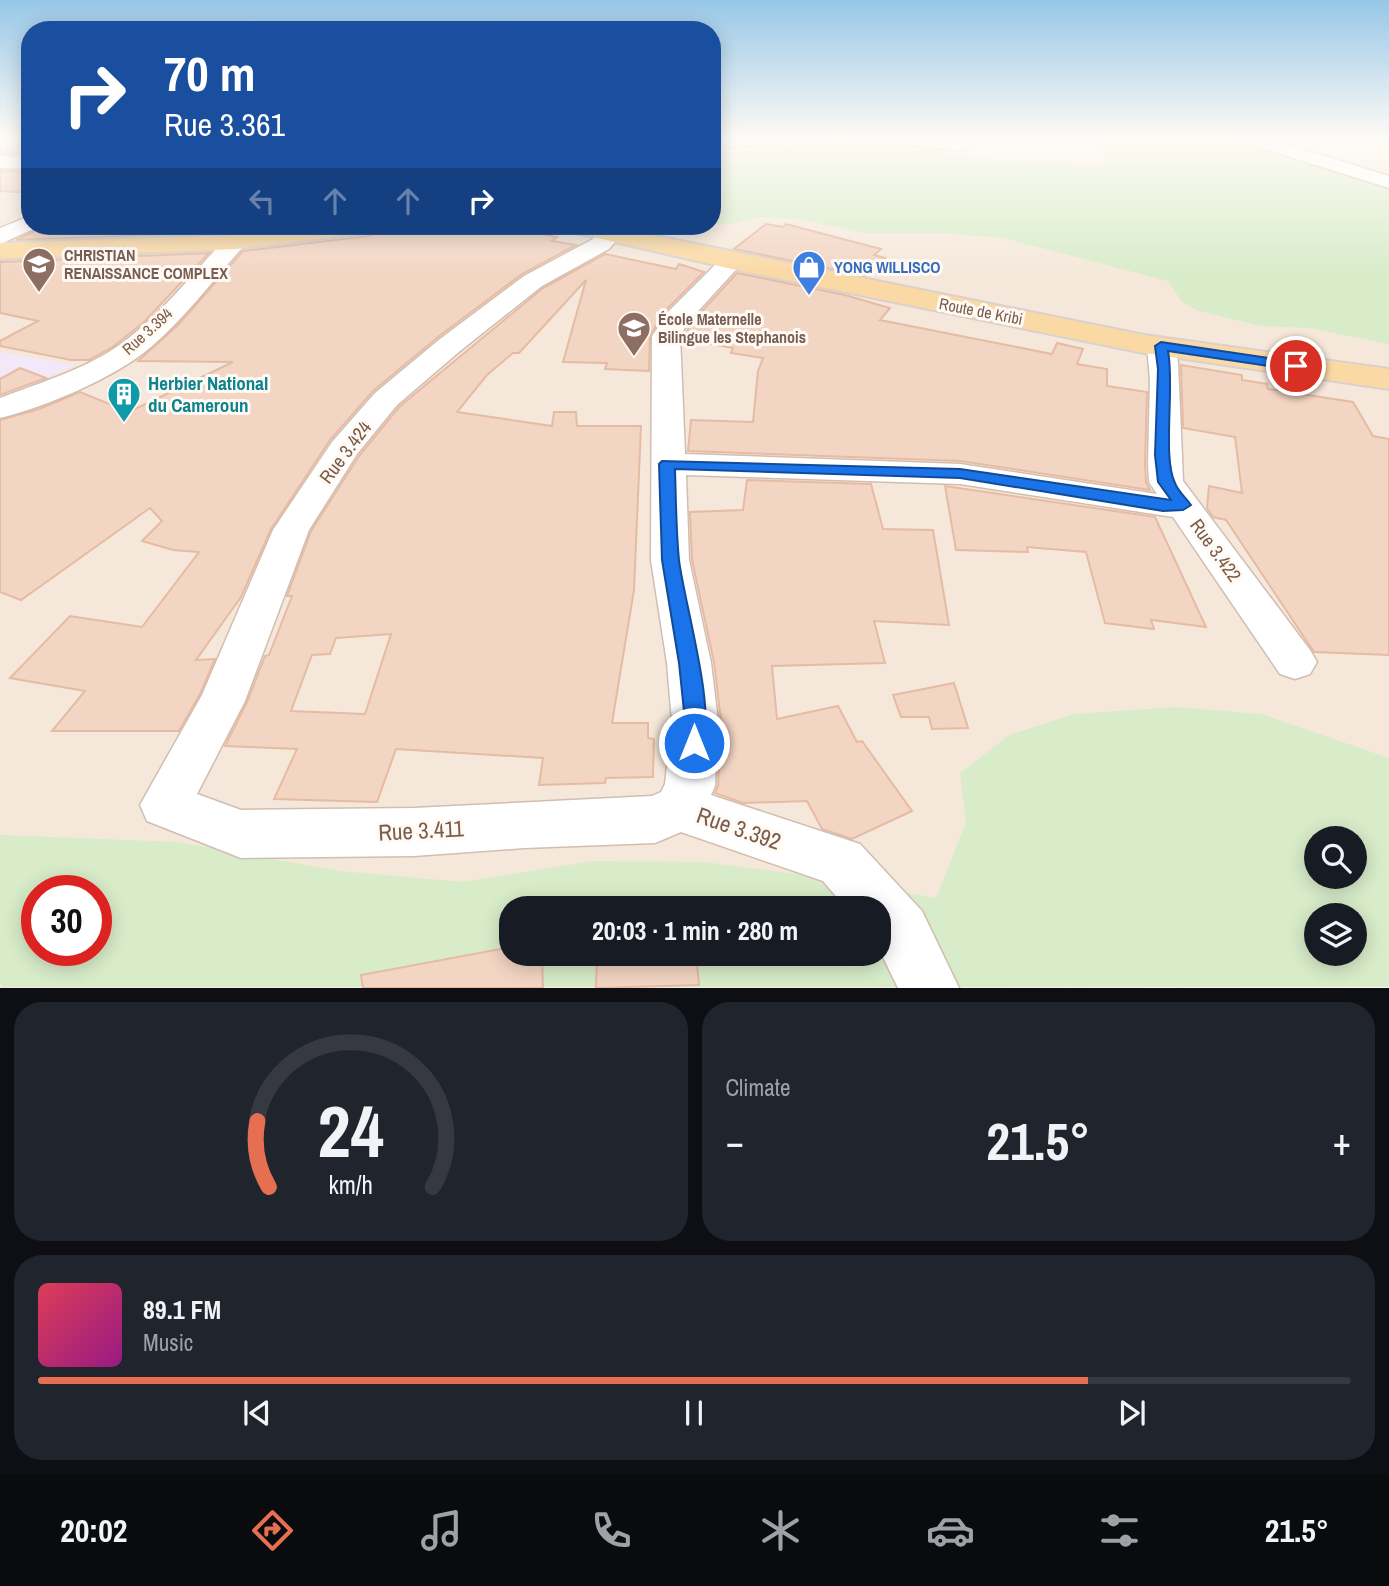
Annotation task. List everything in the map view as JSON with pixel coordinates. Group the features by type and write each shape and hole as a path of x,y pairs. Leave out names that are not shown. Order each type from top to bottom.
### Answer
{"main road":[{"path":"0,251 235,242 290,235"},
{"name":"Route de Kribi","path":"615,235 732,261 1161,346 1387,383"}],"street":[{"path":"0,237 21,226"},
{"name":"Rue 3.424","path":"165,806 222,701 291,530 344,449 386,399 450,345 533,281 601,244 610,235"},
{"name":"Rue 3.394","path":"0,409 84,375 124,354 150,334 235,242"},
{"name":"Rue 3.392","path":"732,261 678,317 666,335 670,560 689,663 695,721 690,786 679,808 841,862 902,932 929,988"},
{"name":"Rue 3.422","path":"1161,346 1165,369 1162,455 1166,482 1295,662"},
{"path":"667,464 960,474 1163,506 1183,505"},
{"name":"Rue 3.411","path":"165,806 241,834 414,832 655,819 679,808"}],"shaded area":[{"path":"0,184 21,184 21,235 721,235 721,184 1389,184 1389,987 0,988"},
{"path":"0,352 75,365 6,396 0,395"}],"green space":[{"path":"721,184 1378,184 1389,188 1389,344 1309,328 1261,326 1199,311 1182,302 1168,281 1003,238 946,233 864,233 799,219 757,217 721,224"},
{"path":"1175,707 1261,714 1389,758 1389,987 3,987 0,983 0,835 179,842 340,871 463,882 593,861 704,862 819,877 936,898 966,822 960,773 1009,735 1074,714"}],"building":[{"path":"0,184 21,184 21,192 0,191"},
{"path":"766,224 783,227 786,224 881,249 874,255 885,258 865,276 734,249"},
{"path":"26,235 153,235 16,240"},
{"path":"547,235 557,237 552,241 576,245 522,274 438,337 373,391 330,440 271,529 241,597 196,660 215,659 200,694 179,731 52,731 85,691 10,678 70,616 142,627 199,552 173,550 142,541 162,521 150,508 21,600 0,592 0,420 39,409 80,392 129,412 233,362 138,361 178,325 243,251 368,236"},
{"path":"209,253 144,322 114,346 89,360 71,360 0,346 0,341 38,321 0,313 0,262"},
{"path":"605,254 676,269 679,264 704,272 667,309 650,335 649,371 605,369 607,363 563,362 586,280 519,353 513,353 487,375 457,412 552,426 554,412 576,412 577,426 641,426 634,590 612,723 648,723 648,738 654,739 653,777 606,778 605,783 539,785 543,758 396,749 377,802 274,799 297,749 225,746 247,702 265,656 269,655 292,596 287,596 311,531 359,456 399,407 543,288","holes":["391,634 365,714 291,711 312,655 330,654 336,638"]},
{"path":"737,273 845,295 890,308 880,320 1052,354 1057,343 1083,349 1077,364 1107,369 1107,386 1147,392 1145,465 1146,482 1150,490 960,461 688,451 691,420 753,422 758,371 763,358 731,353 733,348 683,339 691,323"},
{"path":"1181,365 1242,375 1242,380 1267,384 1268,389 1353,402 1373,436 1389,439 1389,655 1314,652 1226,520 1213,517 1207,508 1209,486 1242,493 1235,437 1183,428"},
{"path":"20,368 46,378 0,395 0,379"},
{"path":"747,480 871,484 883,529 933,530 949,625 874,621 885,663 772,666 777,719 838,706 857,742 862,741 912,811 852,839 822,829 807,801 743,803 715,793 718,786 721,721 714,662 692,560 690,512 743,510"},
{"path":"945,486 1155,517 1206,627 1151,620 1154,629 1105,623 1086,552 1027,547 1028,552 956,550"},
{"path":"954,683 968,728 932,729 929,717 901,717 893,695"},
{"path":"499,949 499,966 542,966 543,988 363,988 361,975"},
{"path":"597,966 697,966 699,985 596,988"}],"place":[{"name":"CHRISTIAN RENAISSANCE COMPLEX","path":"39,294"},
{"name":"YONG WILLISCO","path":"809,297"},
{"name":"École Maternelle Bilingue les Stephanois","path":"634,358"},
{"name":"Herbier National du Cameroun","path":"124,424"}],"route":[{"path":"694,743 695,721 689,663 670,560 667,464 960,474 1163,506 1183,505 1166,482 1162,455 1165,369 1161,346 1296,366"}]}
